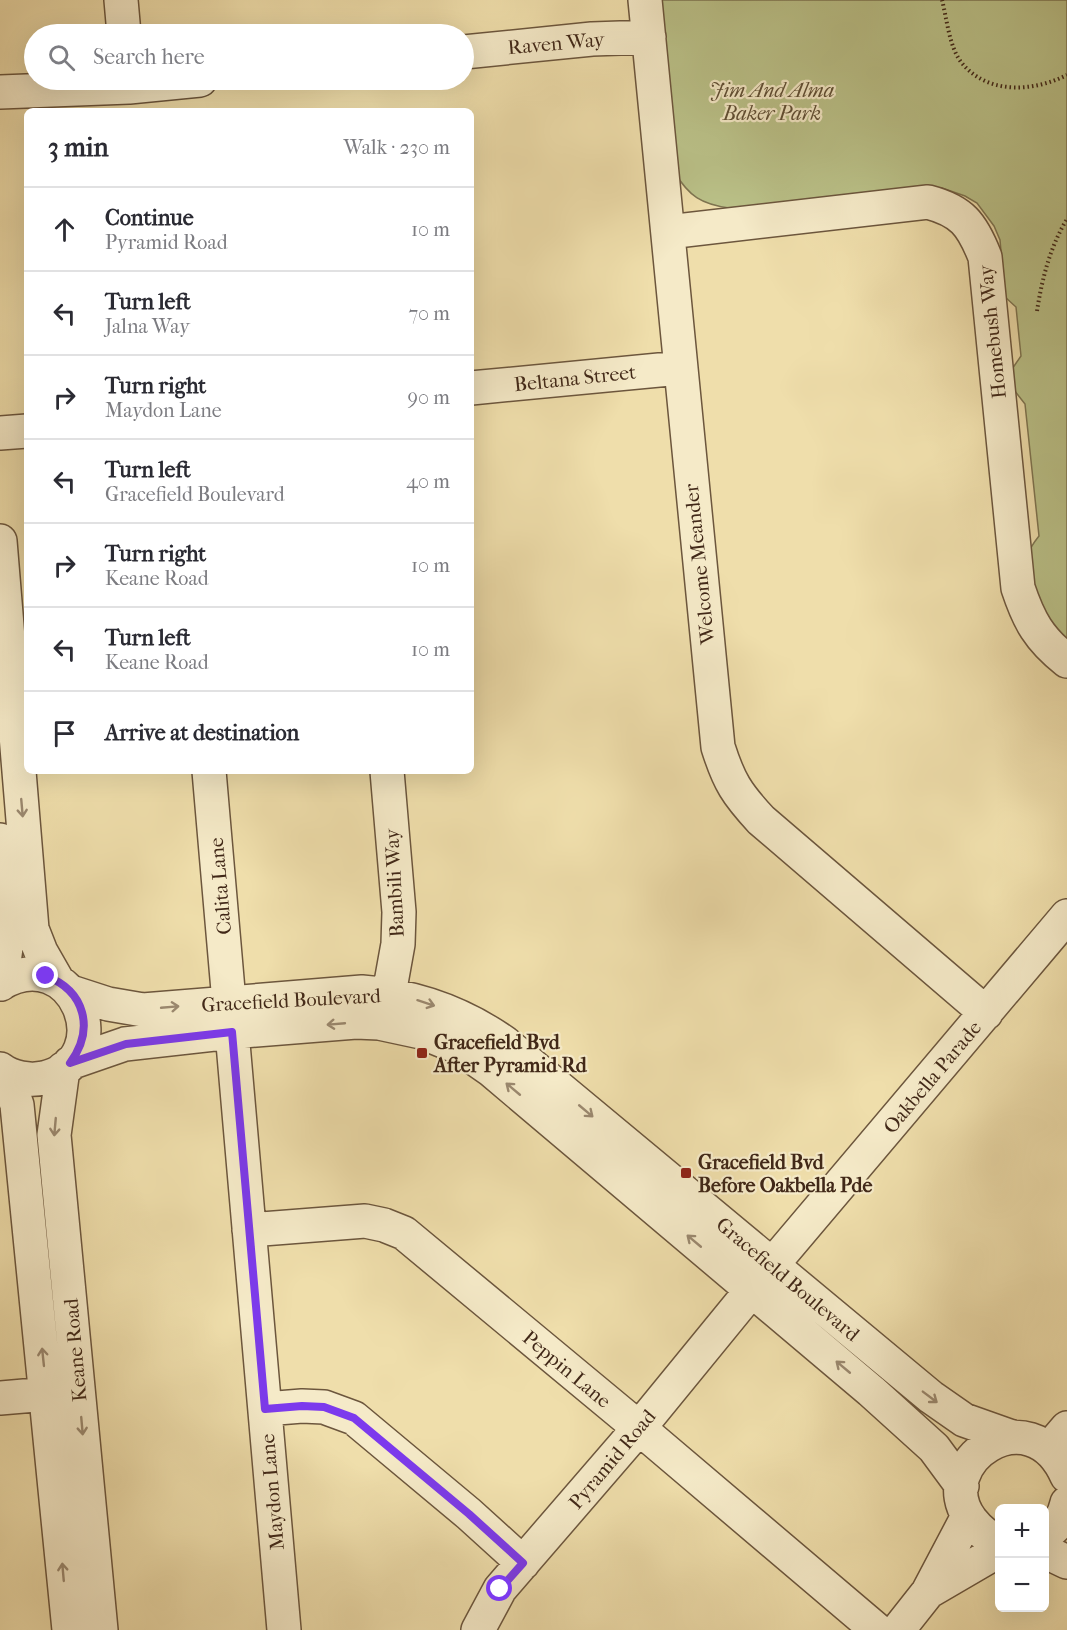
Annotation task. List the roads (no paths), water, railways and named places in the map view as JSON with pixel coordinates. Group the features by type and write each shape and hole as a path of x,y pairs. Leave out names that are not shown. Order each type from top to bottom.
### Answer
{"street":[{"path":"121,0 123,24"},
{"name":"Welcome Meander","path":"645,0 718,747 726,772 739,796 761,820 986,1013"},
{"name":"Raven Way","path":"474,51 592,39 649,37"},
{"path":"0,92 29,90"},
{"name":"Homebush Way","path":"668,232 928,202 948,208 961,217 973,231 985,257 1017,588 1030,622 1055,652 1067,662"},
{"name":"Beltana Street","path":"474,388 680,368"},
{"path":"0,433 24,431"},
{"name":"Keane Road","path":"0,541 32,929 41,952 82,1012 84,1026 79,1052 67,1066 51,1076 27,1079 3,1071"},
{"name":"Calita Lane","path":"209,774 231,1017"},
{"name":"Bambili Way","path":"387,774 399,912 398,944 389,994"},
{"path":"0,840 8,933 0,984"},
{"name":"Oakbella Parade","path":"772,1265 1067,916"},
{"path":"0,984 11,978 34,974 64,986"},
{"name":"Gracefield Boulevard","path":"64,986 108,1004 142,1010 231,1017 379,1023 421,1032 458,1047 491,1070 871,1390 934,1448 965,1501 978,1530 995,1541"},
{"name":"Gracefield Boulevard","path":"67,1066 126,1044 231,1017 362,992 389,994 445,1009 489,1032 930,1397 964,1420 1061,1451"},
{"name":"Maydon Lane","path":"231,1017 284,1630"},
{"name":"Keane Road","path":"67,1066 54,1135 101,1630"},
{"name":"Keane Road","path":"3,1071 17,1105 69,1630"},
{"name":"Peppin Lane","path":"249,1230 365,1221 404,1233 877,1630"},
{"name":"Pyramid Road","path":"478,1630 500,1589 639,1428 751,1291"},
{"path":"871,1390 892,1366"},
{"path":"0,1398 47,1394"},
{"path":"265,1409 324,1407 354,1418 523,1563"},
{"path":"898,1630 928,1592 965,1501 963,1476 970,1461 981,1449 996,1441 1012,1437"},
{"path":"1049,1532 1056,1527 1065,1512 1067,1503"},
{"path":"928,1592 995,1552"},
{"path":"1049,1553 1067,1562"}],"place":[{"name":"Gracefield Bvd After Pyramid Rd","path":"422,1053"},
{"name":"Gracefield Bvd Before Oakbella Pde","path":"686,1173"}],"park label":[{"name":"Jim And Alma Baker Park","path":"772,102"}]}
